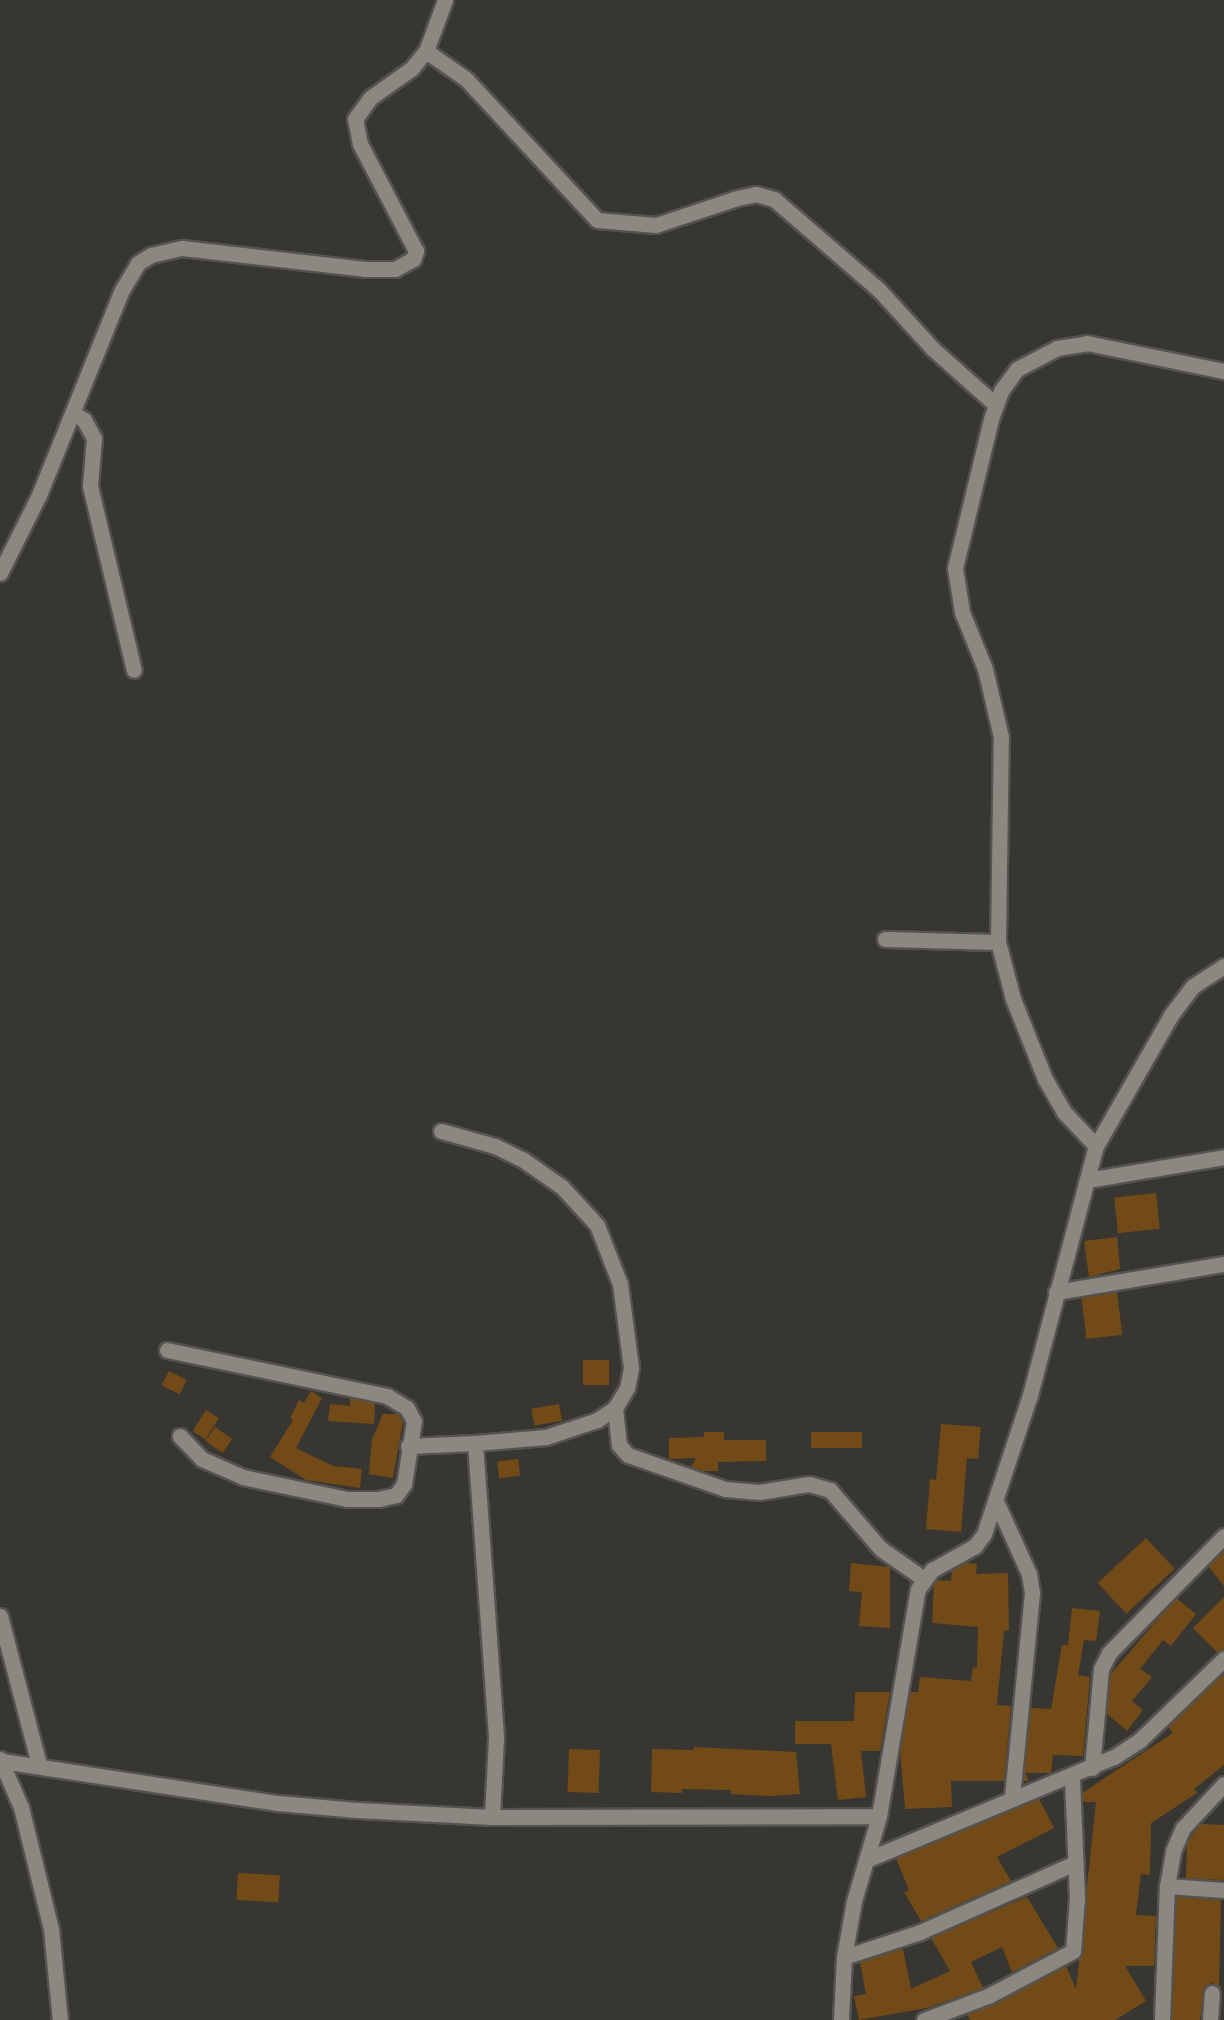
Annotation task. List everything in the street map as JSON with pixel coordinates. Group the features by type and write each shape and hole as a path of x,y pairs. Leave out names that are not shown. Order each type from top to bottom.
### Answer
{"street":[{"path":"0,573 73,413 130,271 151,255 182,248 365,269 395,269 409,264 416,251 360,144 355,119 370,98 411,68 426,51 445,0"},
{"path":"426,51 466,79 597,220 656,225 756,195 781,203 819,241 879,290 933,349 996,405"},
{"path":"1096,1146 1064,1112 1045,1079 1013,999 998,942 1001,737 985,669 962,612 955,568 996,405 1017,369 1035,357 1072,344 1087,343 1224,371"},
{"path":"73,413 84,420 94,438 90,486 134,670"},
{"path":"885,939 998,942"},
{"path":"841,2020 844,1957 854,1901 879,1816 914,1603 924,1579 975,1546 984,1534 1030,1395 1096,1146 1171,1015 1193,986 1224,966"},
{"path":"408,1446 546,1437 579,1428 615,1408 627,1388 631,1368 620,1284 597,1225 562,1187 522,1159 495,1146 441,1131"},
{"path":"1087,1179 1224,1157"},
{"path":"1056,1292 1224,1264"},
{"path":"167,1350 387,1396 400,1401 413,1416 406,1474 396,1495 347,1499 243,1477 213,1466 192,1452 180,1436"},
{"path":"615,1408 619,1445 628,1455 724,1489 759,1492 809,1484 830,1490 881,1549 924,1579"},
{"path":"475,1443 496,1738 492,1817"},
{"path":"996,1501 1029,1574 1032,1593 1012,1798"},
{"path":"1092,1768 1099,1678 1109,1653 1224,1536"},
{"path":"0,1616 39,1765"},
{"path":"866,1860 1012,1798 1092,1768 1140,1740 1224,1659"},
{"path":"1,1760 278,1803 492,1817 879,1816"},
{"path":"1,1760 21,1807 51,1929 60,2020"},
{"path":"924,2020 988,1996 1070,1954 1076,1937 1072,1777"},
{"path":"1162,2020 1167,1886 1177,1840 1208,1799 1224,1784"},
{"path":"1208,1799 1224,1800"},
{"path":"844,1957 920,1932 1075,1863"},
{"path":"1167,1886 1224,1890"},
{"path":"1210,2020 1213,1992"}],"building":[{"path":"1156,1193 1160,1229 1118,1233 1114,1197"},
{"path":"1117,1237 1120,1269 1089,1277 1084,1241"},
{"path":"1117,1292 1122,1335 1087,1339 1081,1296"},
{"path":"583,1360 609,1360 609,1385 583,1385"},
{"path":"169,1371 187,1380 180,1394 162,1385"},
{"path":"311,1391 322,1398 296,1448 333,1466 362,1469 360,1488 306,1480 270,1457 293,1420 290,1418 299,1400 304,1403"},
{"path":"350,1398 375,1403 374,1424 328,1421 330,1404 350,1406"},
{"path":"559,1404 562,1421 534,1426 531,1409"},
{"path":"206,1410 219,1418 205,1439 193,1431"},
{"path":"383,1414 398,1414 403,1422 393,1478 369,1474 372,1439"},
{"path":"941,1424 981,1427 978,1459 967,1458 961,1532 926,1529 930,1479 936,1480"},
{"path":"215,1427 232,1439 222,1453 205,1441"},
{"path":"704,1432 724,1432 724,1440 766,1440 766,1461 718,1462 718,1471 703,1471 691,1467 696,1458 669,1459 669,1438 704,1437"},
{"path":"811,1432 862,1432 862,1448 811,1448"},
{"path":"518,1459 520,1476 499,1478 497,1462"},
{"path":"1146,1538 1175,1569 1126,1614 1098,1583"},
{"path":"1224,1550 1224,1586 1208,1566"},
{"path":"851,1563 890,1567 890,1628 859,1626 862,1592 849,1591"},
{"path":"964,1563 977,1564 976,1574 1008,1573 1009,1630 1004,1631 997,1705 1011,1706 1004,1781 951,1781 952,1807 905,1809 900,1751 910,1692 918,1692 920,1677 971,1681 973,1667 977,1668 978,1627 932,1623 934,1583 937,1580 951,1581 952,1570"},
{"path":"1224,1597 1224,1650 1217,1652 1193,1628"},
{"path":"1176,1598 1196,1614 1171,1646 1163,1640 1140,1669 1152,1677 1132,1701 1143,1710 1127,1731 1107,1714 1110,1675"},
{"path":"1072,1608 1100,1611 1096,1641 1084,1640 1078,1675 1090,1677 1083,1756 1053,1755 1051,1773 1025,1773 1029,1781 1023,1781 1031,1708 1051,1709 1062,1645 1068,1645"},
{"path":"1224,1673 1224,1765 1194,1789 1197,1793 1151,1823 1150,1875 1141,1874 1136,1915 1156,1916 1154,1966 1125,1966 1146,2001 1115,2020 970,2020 967,2014 1066,1966 1076,1989 1096,1802 1083,1802 1082,1793 1173,1733 1168,1727"},
{"path":"855,1692 890,1692 880,1751 861,1751 866,1797 838,1800 831,1744 795,1744 795,1721 854,1721"},
{"path":"694,1747 796,1752 800,1794 771,1796 731,1794 731,1790 682,1789 682,1793 651,1792 652,1749 694,1750"},
{"path":"569,1749 600,1750 598,1793 567,1792"},
{"path":"1039,1799 1054,1828 997,1857 1011,1881 921,1921 904,1892 909,1890 896,1858"},
{"path":"1200,1824 1224,1825 1224,1880 1186,1878 1187,1843"},
{"path":"238,1873 280,1875 279,1902 237,1900"},
{"path":"1027,1897 1058,1948 1012,1972 1002,1947 971,1962 983,1988 927,2008 859,2020 854,1996 866,1994 860,1962 903,1949 911,1989 950,1971 931,1938"},
{"path":"1176,1897 1221,1900 1219,1986 1212,1983 1204,1988 1200,2020 1172,2020"}]}
